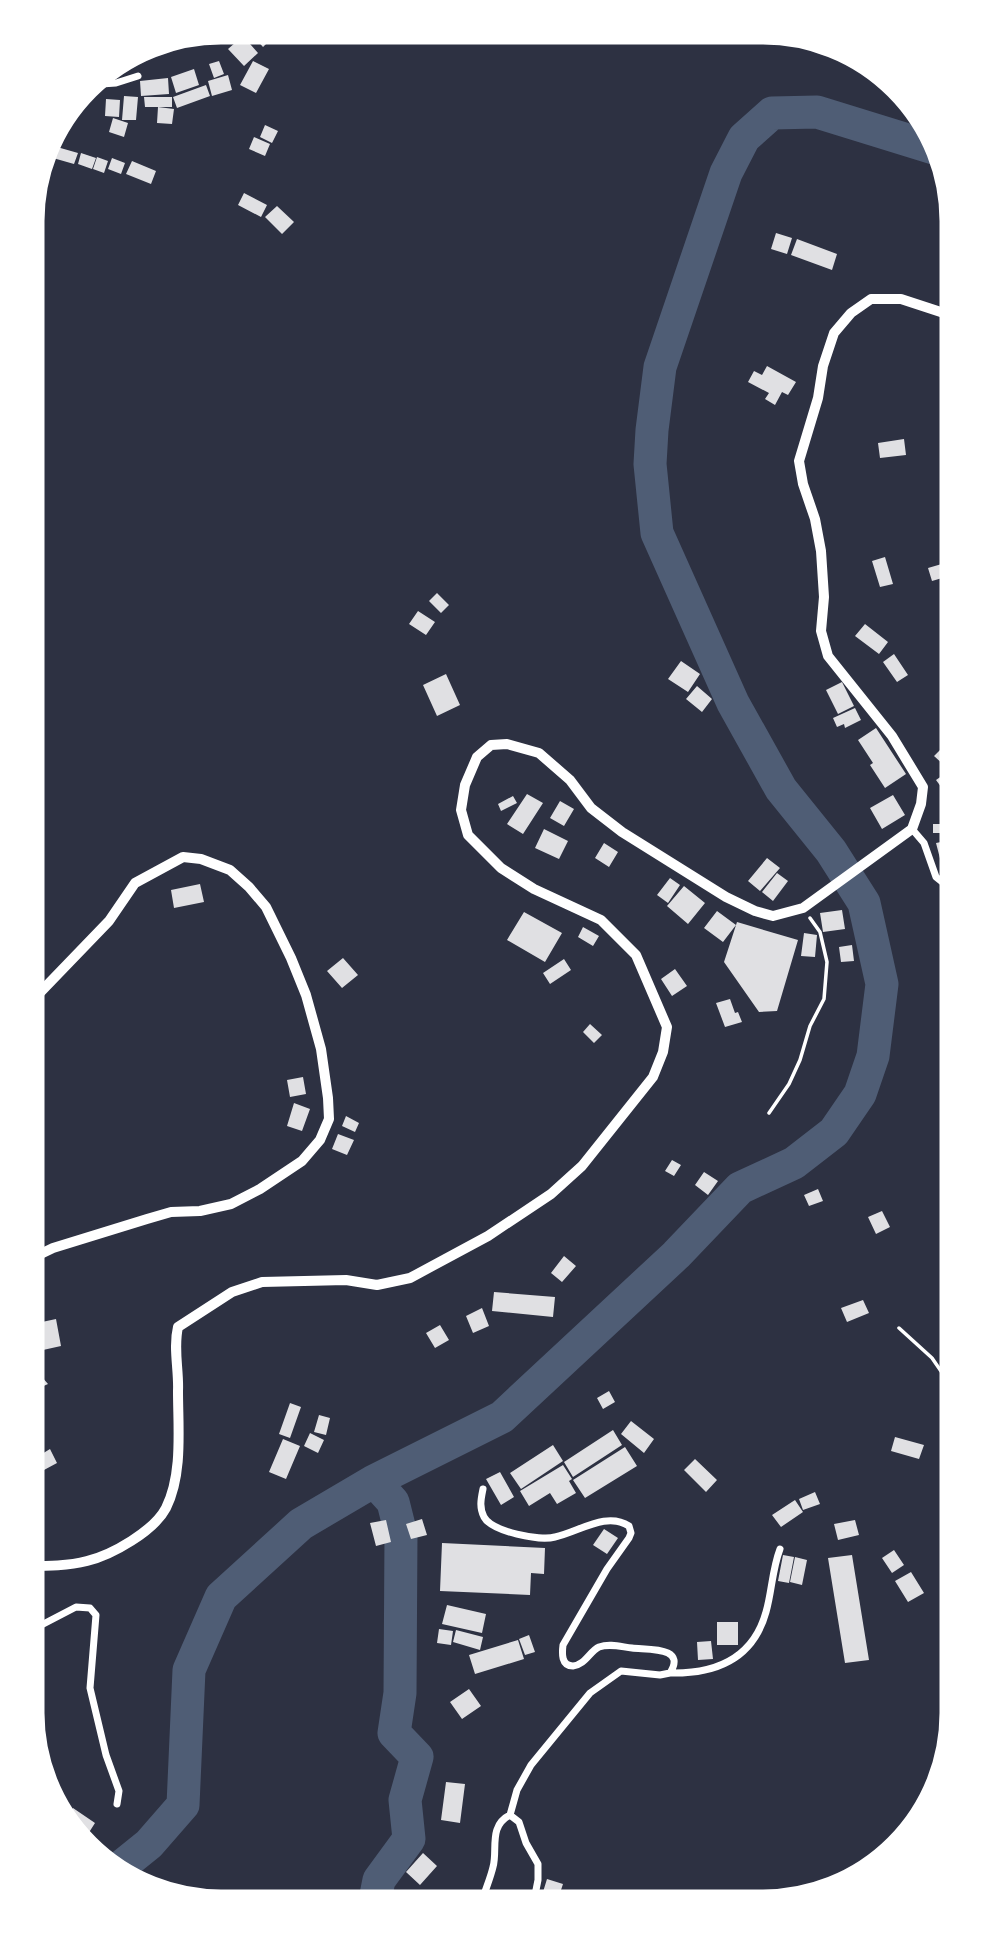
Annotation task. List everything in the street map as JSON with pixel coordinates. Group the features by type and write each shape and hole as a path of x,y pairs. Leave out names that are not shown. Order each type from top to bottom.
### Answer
{"street":[{"path":"104,84 138,76"},
{"path":"40,1566 89,1561 147,1531 166,1508 175,1478 178,1443 179,1366 175,1341 178,1327 232,1292 262,1282 346,1280 377,1286 420,1273 488,1236 551,1194 582,1167 653,1077 663,1052 667,1027 636,955 601,920 534,889 501,868 468,835 461,810 466,785 477,757 491,745 507,744 539,753 570,780 590,808 622,832 726,897 772,916 803,908 912,829 921,804 923,788 892,736 828,656 821,631 824,597 821,551 799,461 834,333 850,313 872,299 901,299 944,313"},
{"path":"912,829 924,843 936,877 944,883"},
{"path":"40,992 109,920 135,883 183,857 201,859 230,870 249,887 266,908 306,995 321,1049 328,1119 320,1140 302,1161 260,1189 230,1204 200,1211 171,1212 53,1248 40,1254"},
{"path":"483,1489 480,1506 485,1518 494,1527 510,1532 554,1538 608,1521 623,1522 629,1527 629,1538 580,1615 563,1645 561,1654 569,1666 586,1659 598,1647 609,1645 665,1650 674,1659 675,1665 670,1673"},
{"path":"485,1894 495,1864 493,1845 504,1818 510,1815 517,1790 531,1765 590,1693 621,1671 660,1675 706,1670 729,1663 759,1631 766,1613 772,1571 780,1549"},
{"path":"40,1626 76,1607 90,1608 96,1615 90,1688 106,1755 118,1791 117,1804"},
{"path":"510,1815 519,1822 538,1864 535,1894"}],"path":[{"path":"769,1113 789,1084 800,1060 810,1026 824,999 827,962 820,932 803,908"},
{"path":"899,1328 932,1358 943,1374"}],"building":[{"path":"238,40 247,40 258,53 244,66 228,49"},
{"path":"257,40 270,40 263,47"},
{"path":"219,61 224,74 214,78 209,64"},
{"path":"253,61 269,69 256,93 240,85"},
{"path":"194,69 199,85 176,93 171,77"},
{"path":"228,75 232,90 212,96 208,81"},
{"path":"168,78 169,94 141,96 140,81"},
{"path":"206,85 210,96 177,108 173,97"},
{"path":"124,96 138,97 136,120 122,120"},
{"path":"144,97 172,97 172,107 145,107"},
{"path":"106,99 120,100 119,117 105,116"},
{"path":"158,107 174,109 172,124 157,123"},
{"path":"113,118 128,123 124,137 109,132"},
{"path":"265,125 278,131 272,143 260,137"},
{"path":"254,137 270,144 265,156 249,149"},
{"path":"57,147 78,153 74,164 53,158"},
{"path":"81,153 96,158 92,169 78,164"},
{"path":"97,157 108,161 104,173 93,169"},
{"path":"112,158 125,163 121,174 108,169"},
{"path":"132,161 156,171 151,184 126,174"},
{"path":"244,193 267,205 261,217 238,205"},
{"path":"277,206 294,222 282,234 265,217"},
{"path":"776,233 792,238 787,254 771,249"},
{"path":"797,239 837,254 832,270 791,255"},
{"path":"767,366 796,382 788,395 782,392 775,405 765,399 769,393 748,382 754,371 762,375"},
{"path":"904,439 906,455 880,458 878,443"},
{"path":"885,557 893,584 880,587 872,561"},
{"path":"944,563 944,578 932,581 928,568"},
{"path":"437,593 449,605 441,613 429,601"},
{"path":"418,611 435,622 426,635 409,624"},
{"path":"865,624 888,642 879,654 855,636"},
{"path":"894,654 908,675 897,682 883,662"},
{"path":"681,661 700,674 688,692 668,679"},
{"path":"446,674 460,705 437,716 423,685"},
{"path":"842,682 854,706 838,714 826,690"},
{"path":"697,686 712,699 702,712 686,699"},
{"path":"855,708 861,720 845,728 844,724 837,727 833,718"},
{"path":"876,728 906,774 885,788 858,740"},
{"path":"944,746 944,765 934,756"},
{"path":"944,775 944,790 936,780"},
{"path":"527,794 543,803 523,834 507,824"},
{"path":"893,795 905,815 882,829 870,808"},
{"path":"513,796 517,803 501,811 498,804"},
{"path":"560,801 574,809 564,826 550,818"},
{"path":"933,824 944,824 944,833 933,833"},
{"path":"544,829 568,841 559,859 535,848"},
{"path":"944,841 944,870 943,870 936,843"},
{"path":"604,843 618,852 609,867 595,858"},
{"path":"767,858 780,868 760,891 748,881"},
{"path":"777,873 788,881 773,901 762,892"},
{"path":"670,878 680,885 668,903 657,895"},
{"path":"200,884 204,902 174,908 171,890"},
{"path":"684,886 705,903 688,924 667,906"},
{"path":"842,910 845,929 823,932 820,913"},
{"path":"717,911 736,925 723,942 704,928"},
{"path":"524,912 562,933 545,962 507,940"},
{"path":"737,922 798,940 777,1011 759,1012 724,962"},
{"path":"583,927 599,936 593,946 578,937"},
{"path":"804,933 817,935 815,957 801,956"},
{"path":"852,945 854,961 841,962 839,947"},
{"path":"343,958 358,975 342,988 327,971"},
{"path":"564,959 571,970 550,984 543,973"},
{"path":"675,969 687,986 672,996 661,979"},
{"path":"730,999 742,1022 725,1027 716,1003"},
{"path":"590,1024 602,1035 594,1043 583,1032"},
{"path":"303,1077 306,1094 290,1097 287,1080"},
{"path":"294,1103 310,1109 302,1131 287,1126"},
{"path":"346,1116 359,1123 355,1132 342,1126"},
{"path":"338,1134 354,1140 347,1155 332,1149"},
{"path":"672,1160 681,1165 674,1176 665,1171"},
{"path":"704,1172 718,1181 708,1195 695,1185"},
{"path":"818,1189 823,1201 809,1206 804,1195"},
{"path":"882,1211 890,1227 876,1234 868,1217"},
{"path":"564,1256 576,1266 562,1282 551,1273"},
{"path":"494,1292 555,1297 553,1317 492,1311"},
{"path":"863,1300 869,1313 847,1322 841,1308"},
{"path":"482,1308 489,1326 473,1333 466,1316"},
{"path":"56,1319 61,1346 40,1351 40,1322"},
{"path":"440,1325 449,1340 435,1348 426,1333"},
{"path":"40,1375 48,1384 40,1388"},
{"path":"609,1391 615,1402 603,1409 597,1398"},
{"path":"290,1403 301,1407 290,1438 279,1434"},
{"path":"319,1415 330,1418 326,1435 314,1432"},
{"path":"631,1421 654,1439 644,1453 621,1434"},
{"path":"613,1430 622,1445 573,1477 564,1462"},
{"path":"310,1433 324,1440 318,1453 304,1446"},
{"path":"895,1437 924,1445 919,1459 891,1451"},
{"path":"283,1439 300,1446 286,1479 269,1472"},
{"path":"553,1445 563,1461 521,1489 510,1473"},
{"path":"625,1447 637,1466 585,1498 573,1480"},
{"path":"50,1449 57,1463 44,1470 40,1455"},
{"path":"695,1459 717,1480 706,1492 684,1470"},
{"path":"563,1465 572,1479 569,1481 576,1493 557,1504 550,1493 529,1506 520,1491"},
{"path":"500,1472 514,1497 501,1505 486,1479"},
{"path":"815,1492 820,1504 803,1510 799,1499"},
{"path":"795,1500 803,1512 781,1527 772,1515"},
{"path":"422,1519 427,1535 411,1539 406,1524"},
{"path":"386,1520 391,1542 376,1546 370,1523"},
{"path":"855,1520 859,1535 838,1540 834,1524"},
{"path":"604,1529 618,1538 607,1554 593,1545"},
{"path":"442,1543 545,1548 544,1574 531,1573 530,1595 440,1591"},
{"path":"894,1550 904,1565 892,1573 882,1558"},
{"path":"783,1555 794,1557 789,1583 778,1581"},
{"path":"852,1555 869,1660 845,1663 828,1558"},
{"path":"795,1557 807,1560 802,1585 790,1582"},
{"path":"911,1572 924,1593 908,1602 895,1581"},
{"path":"447,1605 486,1614 482,1633 442,1624"},
{"path":"717,1622 738,1622 738,1645 717,1645"},
{"path":"439,1629 453,1631 451,1645 437,1643"},
{"path":"456,1630 483,1637 480,1650 453,1642"},
{"path":"529,1635 535,1652 525,1655 519,1639"},
{"path":"518,1640 524,1659 475,1674 469,1655"},
{"path":"711,1641 713,1659 698,1660 697,1642"},
{"path":"469,1689 481,1706 462,1719 450,1702"},
{"path":"446,1782 465,1784 460,1823 441,1820"},
{"path":"73,1808 95,1823 88,1834 84,1831 70,1812"},
{"path":"423,1853 437,1866 420,1885 406,1872"},
{"path":"547,1879 563,1884 560,1894 542,1894"}],"waterway":[{"path":"123,1865 149,1844 183,1805 189,1670 221,1597 301,1524 374,1481 502,1417 676,1255 740,1188 794,1163 834,1132 860,1094 873,1056 882,984 864,903 831,851 781,789 733,703 657,533 650,464 652,430 660,367 726,173 744,138 772,113 817,112 927,146"},
{"path":"374,1481 393,1502 401,1534 400,1693 394,1733 417,1757 405,1800 409,1839 379,1880 376,1894"}]}
